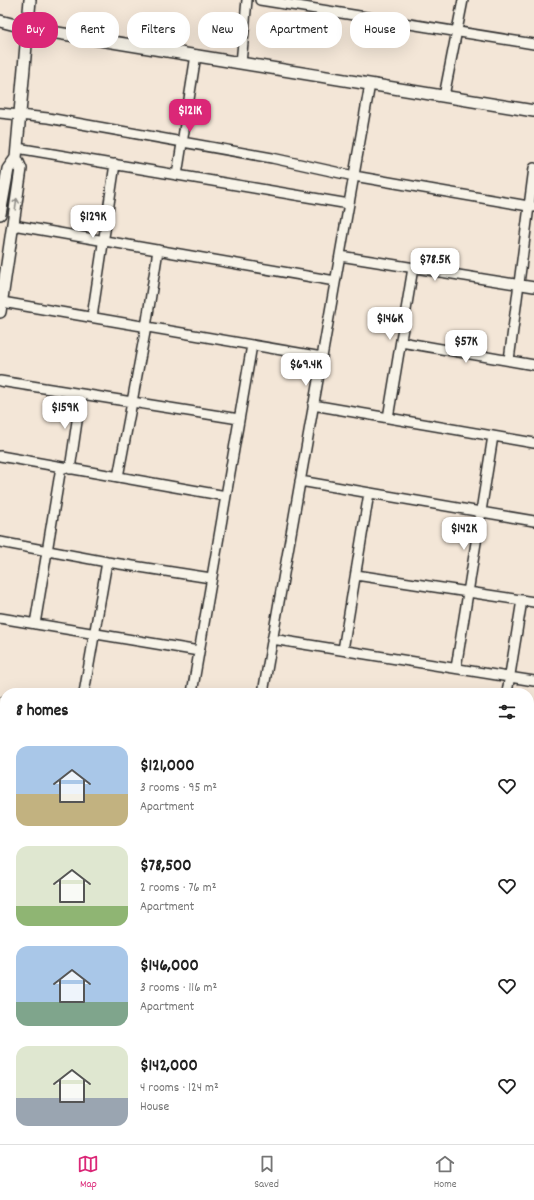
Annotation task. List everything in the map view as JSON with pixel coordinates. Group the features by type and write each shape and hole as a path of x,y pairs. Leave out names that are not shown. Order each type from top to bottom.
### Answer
{"street":[{"path":"29,12 30,0"},
{"path":"241,62 247,0"},
{"path":"260,0 534,44"},
{"path":"444,96 463,0"},
{"path":"0,21 12,24"},
{"path":"58,33 534,111"},
{"path":"26,48 17,153 21,169 1,307 92,317 322,357"},
{"path":"177,175 196,55"},
{"path":"264,688 370,84"},
{"path":"0,113 21,114 272,158 354,176 531,206"},
{"path":"17,153 115,164 349,204"},
{"path":"0,214 1,195 8,169 17,153"},
{"path":"92,317 115,164"},
{"path":"509,360 531,206 534,168"},
{"path":"13,225 335,281"},
{"path":"118,477 146,327 158,250"},
{"path":"340,256 534,287"},
{"path":"388,418 413,268"},
{"path":"401,342 534,365"},
{"path":"193,688 252,345"},
{"path":"0,380 132,403 239,419"},
{"path":"35,624 47,551 81,394"},
{"path":"313,405 534,443"},
{"path":"456,668 493,436"},
{"path":"0,456 226,496"},
{"path":"300,481 534,521"},
{"path":"343,650 369,493"},
{"path":"0,542 107,562 212,578"},
{"path":"85,688 107,562"},
{"path":"356,575 534,602"},
{"path":"508,688 522,600"},
{"path":"0,618 199,651"},
{"path":"272,639 534,681"}]}
